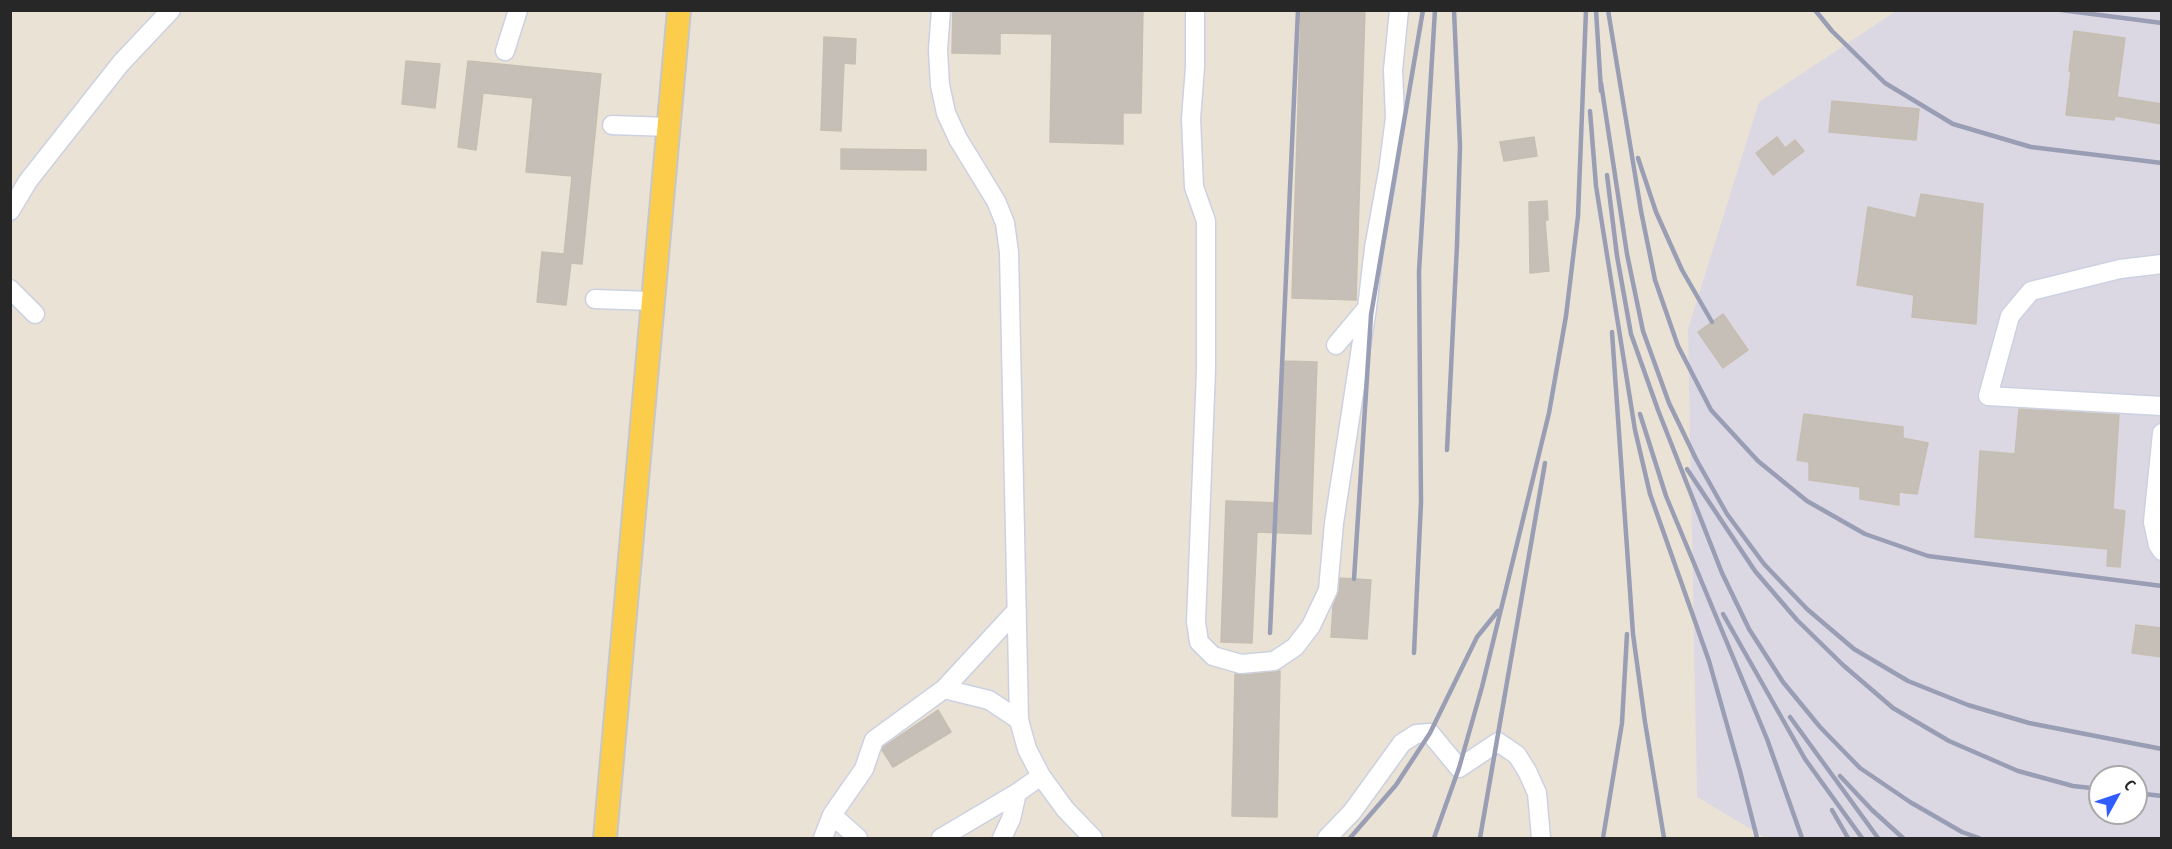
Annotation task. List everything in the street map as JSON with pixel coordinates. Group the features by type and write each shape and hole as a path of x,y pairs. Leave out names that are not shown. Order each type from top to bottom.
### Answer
{"main road":[{"path":"605,838 679,10"}],"lane":[{"path":"10,210 28,181 121,63 171,10"},
{"path":"505,51 518,10"},
{"path":"941,10 938,50 940,86 946,113 958,139 996,201 1005,223 1009,252 1019,720 1027,750 1041,776 1065,809 1093,838"},
{"path":"1195,10 1195,67 1191,119 1194,187 1206,221 1206,370 1196,622 1199,642 1213,656 1241,664 1274,661 1295,647 1311,626 1328,590 1334,523 1395,118 1393,70 1399,10"},
{"path":"612,125 669,127"},
{"path":"2162,264 2120,269 2031,291 2010,316 1988,396 2162,406"},
{"path":"10,289 35,314"},
{"path":"595,299 652,301"},
{"path":"1336,345 1366,308"},
{"path":"2162,433 2153,522 2158,545 2162,551"},
{"path":"823,838 832,815 864,769 874,740 944,689 1017,610"},
{"path":"944,689 989,700 1019,720"},
{"path":"1327,838 1352,812 1402,743 1416,734 1430,733 1459,768 1498,742 1516,755 1527,771 1537,794 1541,838"},
{"path":"941,838 1017,793 1041,776"},
{"path":"1002,838 1011,819 1017,793"},
{"path":"832,815 858,838"}],"shaded area":[{"path":"1896,11 2161,11 2161,838 1766,838 1697,797 1688,329 1759,102"}],"building":[{"path":"953,10 1143,10 1141,113 1123,113 1123,144 1050,142 1052,34 1000,33 1000,54 952,53"},
{"path":"1301,10 1365,10 1356,300 1292,298"},
{"path":"2074,31 2125,38 2117,97 2162,104 2162,124 2115,116 2114,120 2066,115"},
{"path":"824,37 856,39 855,64 844,63 841,131 821,130"},
{"path":"406,61 440,64 435,108 402,104"},
{"path":"468,61 601,74 582,264 571,263 566,305 537,302 542,252 564,254 572,176 526,172 533,98 483,93 476,150 458,147"},
{"path":"1832,101 1919,109 1916,140 1829,132"},
{"path":"1534,137 1537,156 1504,161 1500,142"},
{"path":"1777,137 1785,148 1795,140 1804,151 1773,175 1756,153"},
{"path":"841,149 926,150 926,170 841,169"},
{"path":"1921,194 1983,204 1976,324 1912,317 1914,295 1857,285 1868,207 1916,218"},
{"path":"1547,201 1548,220 1545,220 1549,271 1530,273 1529,202"},
{"path":"1723,314 1748,350 1723,368 1698,332"},
{"path":"1284,361 1317,362 1311,534 1257,532 1252,643 1221,642 1226,501 1278,503"},
{"path":"2019,409 2119,415 2113,509 2125,511 2120,567 2107,566 2108,549 1975,537 1980,451 2015,454"},
{"path":"1804,414 1903,427 1903,438 1928,443 1917,494 1899,492 1899,505 1860,499 1860,487 1809,480 1809,462 1797,460"},
{"path":"1340,578 1371,580 1367,639 1331,637 1333,606 1339,591"},
{"path":"2136,625 2162,628 2162,657 2132,653"},
{"path":"1280,671 1277,817 1232,816 1235,674"},
{"path":"938,710 951,732 893,767 882,750 883,747"}],"railway":[{"path":"1270,633 1298,10"},
{"path":"1354,579 1371,315 1423,10"},
{"path":"1414,653 1421,502 1419,271 1435,10"},
{"path":"1447,450 1460,146 1454,10"},
{"path":"1434,838 1459,768 1482,687 1549,413 1566,316 1578,216 1586,10"},
{"path":"1596,10 1601,91"},
{"path":"1608,10 1641,211 1655,280 1678,346 1711,410 1758,461 1807,501 1865,534 1928,556 2162,586"},
{"path":"1815,10 1832,31 1885,83 1953,124 2031,147 2162,163"},
{"path":"2061,10 2162,23"},
{"path":"1601,83 1627,254 1643,331 1669,403 1696,459 1727,514 1764,564 1807,609 1854,649 1908,681 1968,705 2029,723 2162,749"},
{"path":"1590,111 1596,186 1635,430 1650,494 1709,661 1757,838"},
{"path":"1638,158 1656,212 1682,270 1712,322"},
{"path":"1607,175 1617,256 1631,334 1658,410 1722,573 1749,629 1783,682 1820,727 1860,768 1910,802 1962,832 1979,838"},
{"path":"1612,332 1633,634 1664,838"},
{"path":"1640,414 1666,496 1767,739 1802,838"},
{"path":"1480,838 1545,463"},
{"path":"1687,469 1755,571 1797,620 1843,665 1893,708 1949,741 2018,771 2073,786 2088,788"},
{"path":"1350,838 1396,785 1430,733 1477,637 1498,611"},
{"path":"1723,614 1805,759 1862,838"},
{"path":"1603,838 1622,723 1627,634"},
{"path":"1790,717 1878,838"},
{"path":"1840,776 1903,838"},
{"path":"2148,794 2162,796"},
{"path":"1832,810 1848,838"}]}
